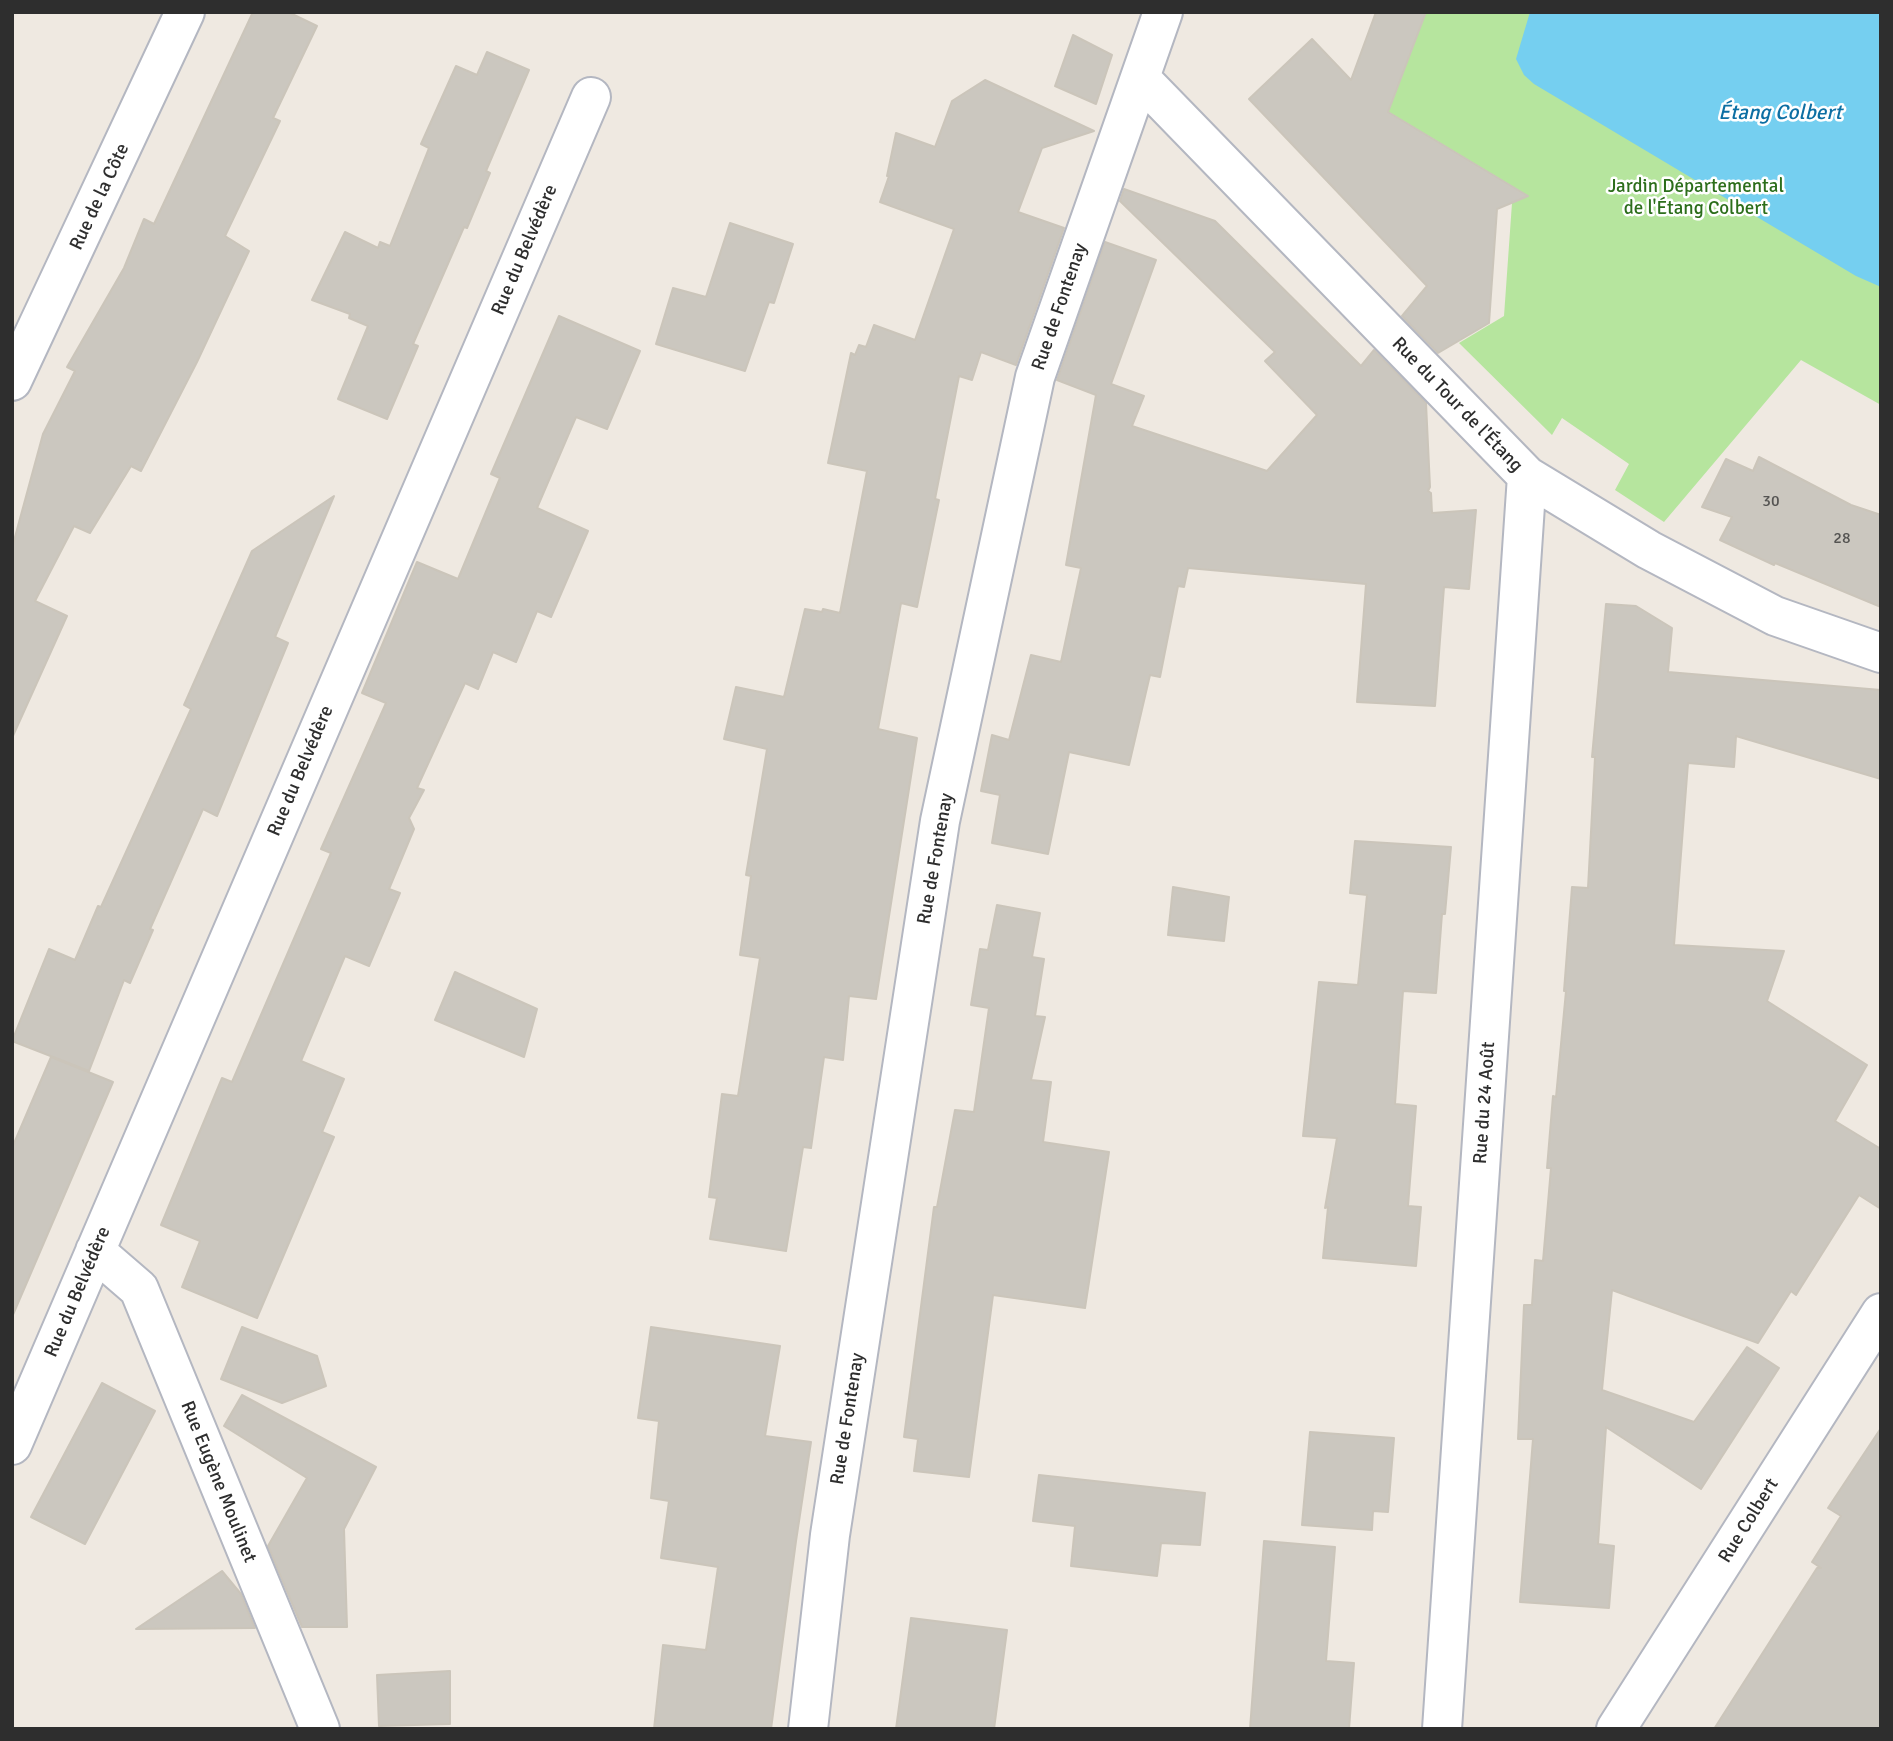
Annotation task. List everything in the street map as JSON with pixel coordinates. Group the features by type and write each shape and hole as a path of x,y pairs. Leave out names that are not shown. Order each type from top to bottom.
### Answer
{"street":[{"name":"Rue de la Côte","path":"12,381 185,12"},
{"name":"Rue de Fontenay","path":"808,1729 830,1535 940,821 1035,377 1163,12"},
{"name":"Rue du Tour de l'Étang","path":"1140,78 1527,476 1649,550 1775,616 1881,653"},
{"name":"Rue du Belvédère","path":"12,1445 591,97"},
{"name":"Rue du 24 Août","path":"1442,1729 1527,476"},
{"name":"Rue Eugène Moulinet","path":"95,1251 139,1289 320,1729"},
{"name":"Rue Colbert","path":"1616,1729 1881,1313"}],"green space":[{"name":"Jardin Départemental de l'Étang Colbert","path":"1426,12 1881,12 1881,405 1801,360 1664,522 1615,490 1629,464 1562,418 1552,435 1459,343 1504,316 1512,203 1500,179 1388,112"}],"water":[{"name":"Étang Colbert","path":"1530,12 1881,12 1881,287 1856,276 1534,84 1524,75 1516,59"}],"building":[{"path":"253,12 288,12 317,26 273,118 280,121 225,236 249,251 197,362 141,471 131,466 90,533 74,526 35,601 67,616 12,738 12,548 43,434 75,371 67,367 124,268 144,219 154,224"},
{"path":"1376,12 1426,12 1388,112 1528,196 1497,209 1489,323 1438,353 1402,316 1427,286 1249,99 1312,39 1351,80"},
{"path":"1073,35 1112,55 1096,104 1055,86"},
{"path":"487,52 529,70 486,171 490,173 467,228 464,227 413,344 418,346 387,419 338,399 368,326 349,318 350,314 312,300 345,232 378,248 380,242 390,246 429,148 421,144 456,66 477,75"},
{"path":"985,80 1094,131 1042,148 1018,212 1064,228 1016,365 981,352 972,380 959,376 935,499 939,500 917,607 901,603 878,729 917,738 876,999 849,996 843,1060 824,1057 811,1148 803,1147 786,1251 710,1239 717,1198 709,1197 722,1094 738,1096 760,958 740,955 751,876 746,875 767,749 724,739 736,687 784,697 805,609 840,613 867,471 828,463 851,353 855,355 859,345 866,347 874,325 915,340 954,229 880,202 889,176 896,133 935,147 952,101"},
{"path":"1124,189 1215,221 1361,366 1374,350 1426,403 1428,491 1431,493 1432,513 1476,510 1469,589 1444,587 1435,706 1357,702 1366,584 1188,568 1184,587 1178,586 1160,677 1150,675 1129,765 1069,752 1048,854 992,843 1000,795 981,791 992,735 1009,740 1031,655 1061,662 1081,568 1066,565 1096,395 1057,380 1105,242 1156,260 1111,384 1144,396 1132,426 1267,471 1317,415 1265,361 1275,352 1120,201"},
{"path":"730,223 793,244 774,303 769,302 745,371 656,344 673,288 706,297"},
{"path":"559,316 640,351 607,429 576,417 537,508 588,531 551,617 537,611 516,662 493,652 478,689 465,683 417,788 424,790 409,818 414,829 389,889 400,893 369,966 345,956 301,1061 344,1079 322,1132 334,1137 257,1318 182,1287 200,1241 161,1225 222,1078 232,1082 331,853 321,849 386,703 362,693 417,562 458,579 500,478 491,474"},
{"path":"1759,457 1851,505 1881,515 1881,607 1775,563 1774,565 1720,540 1732,517 1702,507 1726,459 1753,471"},
{"path":"334,496 275,637 288,643 217,816 203,809 150,929 153,930 130,983 124,980 89,1071 12,1041 49,949 75,960 98,906 101,907 191,709 184,705 252,551"},
{"path":"1606,604 1636,606 1672,628 1668,672 1881,690 1881,779 1736,736 1734,767 1688,763 1674,945 1784,951 1767,1001 1867,1065 1835,1121 1881,1149 1881,1209 1859,1195 1796,1295 1791,1291 1758,1343 1612,1290 1602,1390 1694,1422 1747,1347 1779,1368 1701,1489 1606,1427 1598,1544 1614,1546 1609,1608 1520,1602 1533,1439 1518,1439 1524,1305 1532,1305 1535,1260 1543,1261 1551,1168 1547,1168 1566,991 1572,887 1588,888 1595,757 1592,757"},
{"path":"1355,841 1451,847 1445,914 1442,914 1436,993 1403,991 1395,1104 1416,1106 1408,1206 1421,1207 1416,1266 1323,1258 1328,1207 1325,1208 1337,1138 1303,1136 1319,982 1358,985 1367,895 1350,893"},
{"path":"1173,887 1229,897 1224,941 1168,935"},
{"path":"997,905 1040,913 1032,957 1044,959 1035,1016 1045,1017 1031,1080 1051,1082 1043,1142 1109,1152 1085,1308 993,1295 969,1477 914,1471 918,1439 904,1437 934,1207 937,1207 955,1110 974,1112 989,1008 971,1005 980,949 988,950"},
{"path":"455,972 537,1009 524,1057 435,1020"},
{"path":"51,1057 113,1082 12,1317 12,1148"},
{"path":"242,1327 317,1356 326,1386 282,1403 221,1379"},
{"path":"651,1327 780,1346 765,1436 811,1442 771,1729 654,1729 663,1645 706,1650 718,1567 661,1558 669,1501 651,1498 659,1421 638,1418"},
{"path":"102,1383 155,1411 85,1544 31,1517"},
{"path":"242,1395 376,1467 344,1529 347,1627 302,1627 268,1546 307,1478 224,1426"},
{"path":"1881,1428 1881,1729 1714,1729 1817,1568 1821,1568 1812,1562 1841,1516 1828,1508"},
{"path":"1310,1432 1394,1438 1388,1512 1373,1511 1372,1530 1302,1525"},
{"path":"1039,1475 1205,1493 1200,1545 1161,1543 1157,1576 1071,1566 1075,1526 1033,1521"},
{"path":"1264,1541 1335,1547 1326,1661 1354,1663 1349,1729 1250,1729"},
{"path":"222,1571 241,1594 255,1628 136,1629"},
{"path":"911,1618 1007,1630 994,1729 896,1729"},
{"path":"450,1671 450,1724 379,1726 377,1675"}]}
